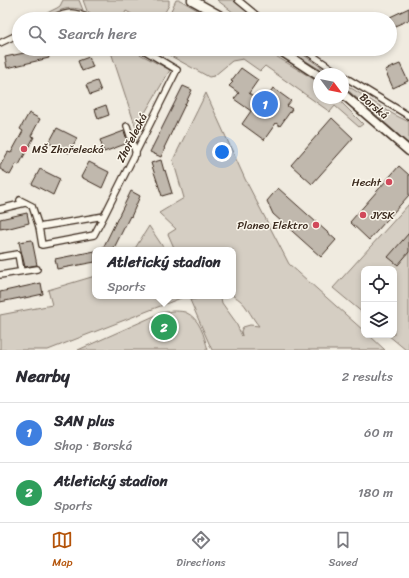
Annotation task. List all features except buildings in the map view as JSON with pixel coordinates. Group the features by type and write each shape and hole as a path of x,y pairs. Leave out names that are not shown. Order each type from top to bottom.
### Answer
{"main road":[{"path":"192,0 213,12"},
{"path":"289,56 313,72"},
{"name":"Borská","path":"349,99 409,151"}],"street":[{"path":"238,0 253,12"},
{"path":"0,43 12,37"},
{"name":"Zhořelecká","path":"0,209 22,201 32,206 39,227 42,245 94,235 177,70 154,56"},
{"path":"313,56 331,68"},
{"path":"349,80 409,116"},
{"path":"127,126 136,154"},
{"path":"39,227 104,216"},
{"path":"0,257 18,254 21,271"},
{"path":"0,275 37,269"}],"shaded area":[{"path":"63,0 79,0 83,10 68,8 58,12 49,12 60,6"},
{"path":"83,0 169,0 169,5 165,12 87,11"},
{"path":"176,0 180,0 201,12 170,12"},
{"path":"217,0 233,0 248,12 233,12"},
{"path":"112,56 143,56 170,70 136,128"},
{"path":"171,56 276,56 313,79 313,100 265,66 260,71 243,59 232,61 214,76 209,77"},
{"path":"298,56 305,56 322,68 317,68"},
{"path":"349,87 393,114 409,122 409,144 349,91"},
{"path":"206,93 245,179 289,264 361,328 361,338 372,338 385,350 212,350 190,300 221,299 222,303 235,321 242,336 241,331 243,327 250,325 259,326 245,305 236,298 236,247 174,247 168,234 176,229 159,213 184,198 173,160"},
{"path":"319,104 343,104 363,124 359,127 335,106 330,112"},
{"path":"409,204 409,350 406,350 392,338 397,338 397,266 361,266 361,311 333,288"},
{"path":"149,226 163,247 136,247"},
{"path":"92,277 92,299 178,299 48,350 0,350 0,315 52,305 48,290"},
{"path":"172,311 185,312 194,318 201,328 208,350 78,350 161,313"}],"place":[{"name":"SAN plus","path":"265,104"},
{"name":"MŠ Zhořelecká","path":"24,149"},
{"name":"Hecht","path":"389,182"},
{"name":"JYSK","path":"363,215"},
{"name":"Planeo Elektro","path":"316,225"},
{"name":"Atletický stadion","path":"164,327"}]}
